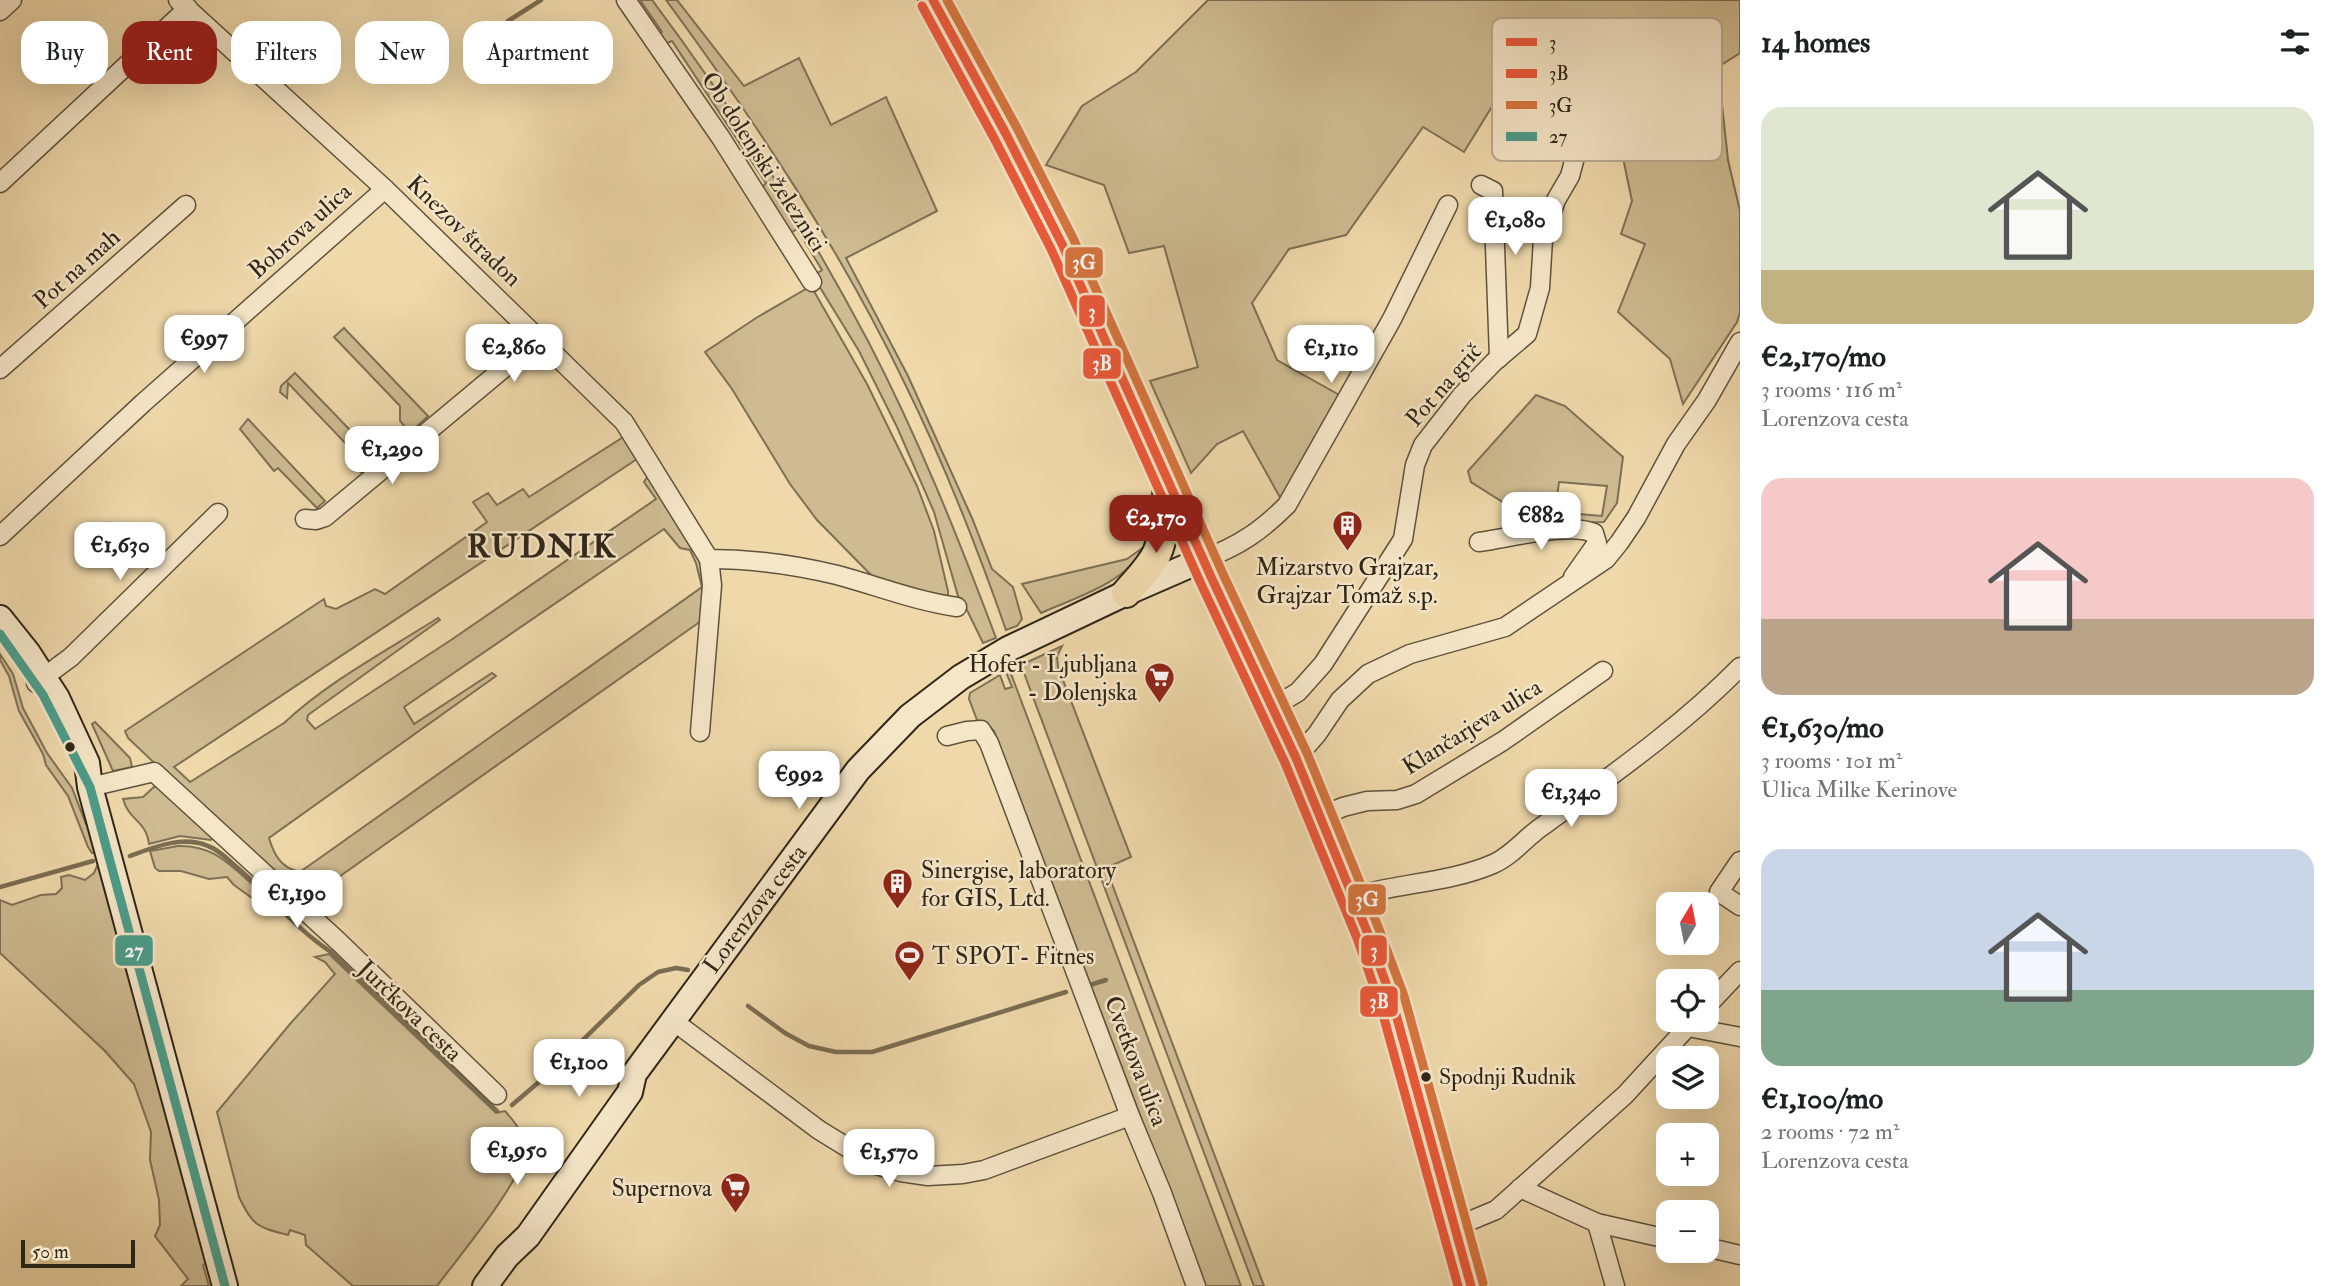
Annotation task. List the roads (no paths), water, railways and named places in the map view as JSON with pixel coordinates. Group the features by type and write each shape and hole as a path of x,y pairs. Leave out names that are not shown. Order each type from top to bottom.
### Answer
{"main road":[{"path":"933,0 1062,244 1296,758 1392,1000 1471,1286"},
{"path":"1126,593 1156,555 1160,544 1168,481"}],"street":[{"path":"0,11 12,0"},
{"name":"Ob dolenjski železnici","path":"626,0 722,138 811,282"},
{"path":"0,183 183,4"},
{"name":"Knezov štradon","path":"183,4 385,189 624,422 709,559 712,585 700,732"},
{"name":"Pot na grič","path":"1273,707 1298,692 1324,664 1403,539 1415,465 1423,445 1462,395 1527,334 1540,288 1543,239 1556,200 1570,176 1574,161"},
{"path":"1481,185 1493,191 1499,358"},
{"name":"Bobrova ulica","path":"0,536 143,403 385,189"},
{"name":"Pot na mah","path":"0,369 186,205"},
{"path":"1204,559 1230,550 1269,523 1287,505 1392,319 1448,205"},
{"path":"305,519 325,517 540,338"},
{"path":"1296,758 1317,734 1340,700 1367,674 1410,653 1505,627 1606,559 1636,518 1676,444 1707,400 1740,342"},
{"path":"40,680 71,657 218,513"},
{"path":"1479,542 1583,528 1594,533 1597,543 1568,584"},
{"path":"709,559 754,559 799,567 911,598 957,607"},
{"name":"Lorenzova cesta","path":"485,1286 506,1256 528,1236 625,1100 630,1092 634,1074 672,1020 858,770 910,716 985,661 1126,593 1204,559"},
{"path":"0,618 40,680"},
{"path":"0,634 57,698 88,763 90,787 225,1286"},
{"path":"1352,897 1382,888 1474,872 1498,862 1686,717 1740,667"},
{"name":"Klančarjeva ulica","path":"1320,817 1367,801 1397,800 1416,794 1503,741 1603,671"},
{"name":"Cvetkova ulica","path":"947,736 976,730 984,733 1196,1286"},
{"name":"Jurčkova cesta","path":"90,787 154,772 339,942 497,1095"},
{"path":"1740,861 1719,892 1740,906"},
{"path":"1719,993 1740,971"},
{"path":"672,1020 819,1130 876,1165 901,1172 928,1176 984,1170 1130,1116"},
{"path":"1719,1031 1740,1037"},
{"path":"1455,1227 1496,1210 1625,1095 1684,1032"},
{"path":"1520,1188 1597,1223 1656,1236"},
{"path":"1597,1223 1615,1286"},
{"path":"1719,1250 1740,1255"}],"waterway":[{"path":"508,21 541,0"},
{"path":"130,856 179,842 198,843 216,850 306,933 331,952 497,1111"},
{"path":"0,887 93,861"},
{"path":"512,1105 546,1076 639,985 658,972 676,968 688,970"},
{"path":"1090,985 1106,980"},
{"path":"748,1006 785,1033 809,1046 836,1052 872,1052 1066,992"}],"place":[{"name":"Mizarstvo Grajzar, Grajzar Tomaž s.p.","path":"1347,552"},
{"name":"Hofer - Ljubljana - Dolenjska","path":"1160,705"},
{"name":"Sinergise, laboratory for GIS, Ltd.","path":"898,911"},
{"name":"T SPOT- Fitnes","path":"909,983"},
{"name":"Spodnji Rudnik","path":"1426,1077"},
{"name":"Supernova","path":"735,1215"}],"district":[{"name":"RUDNIK","path":"542,547"}]}
